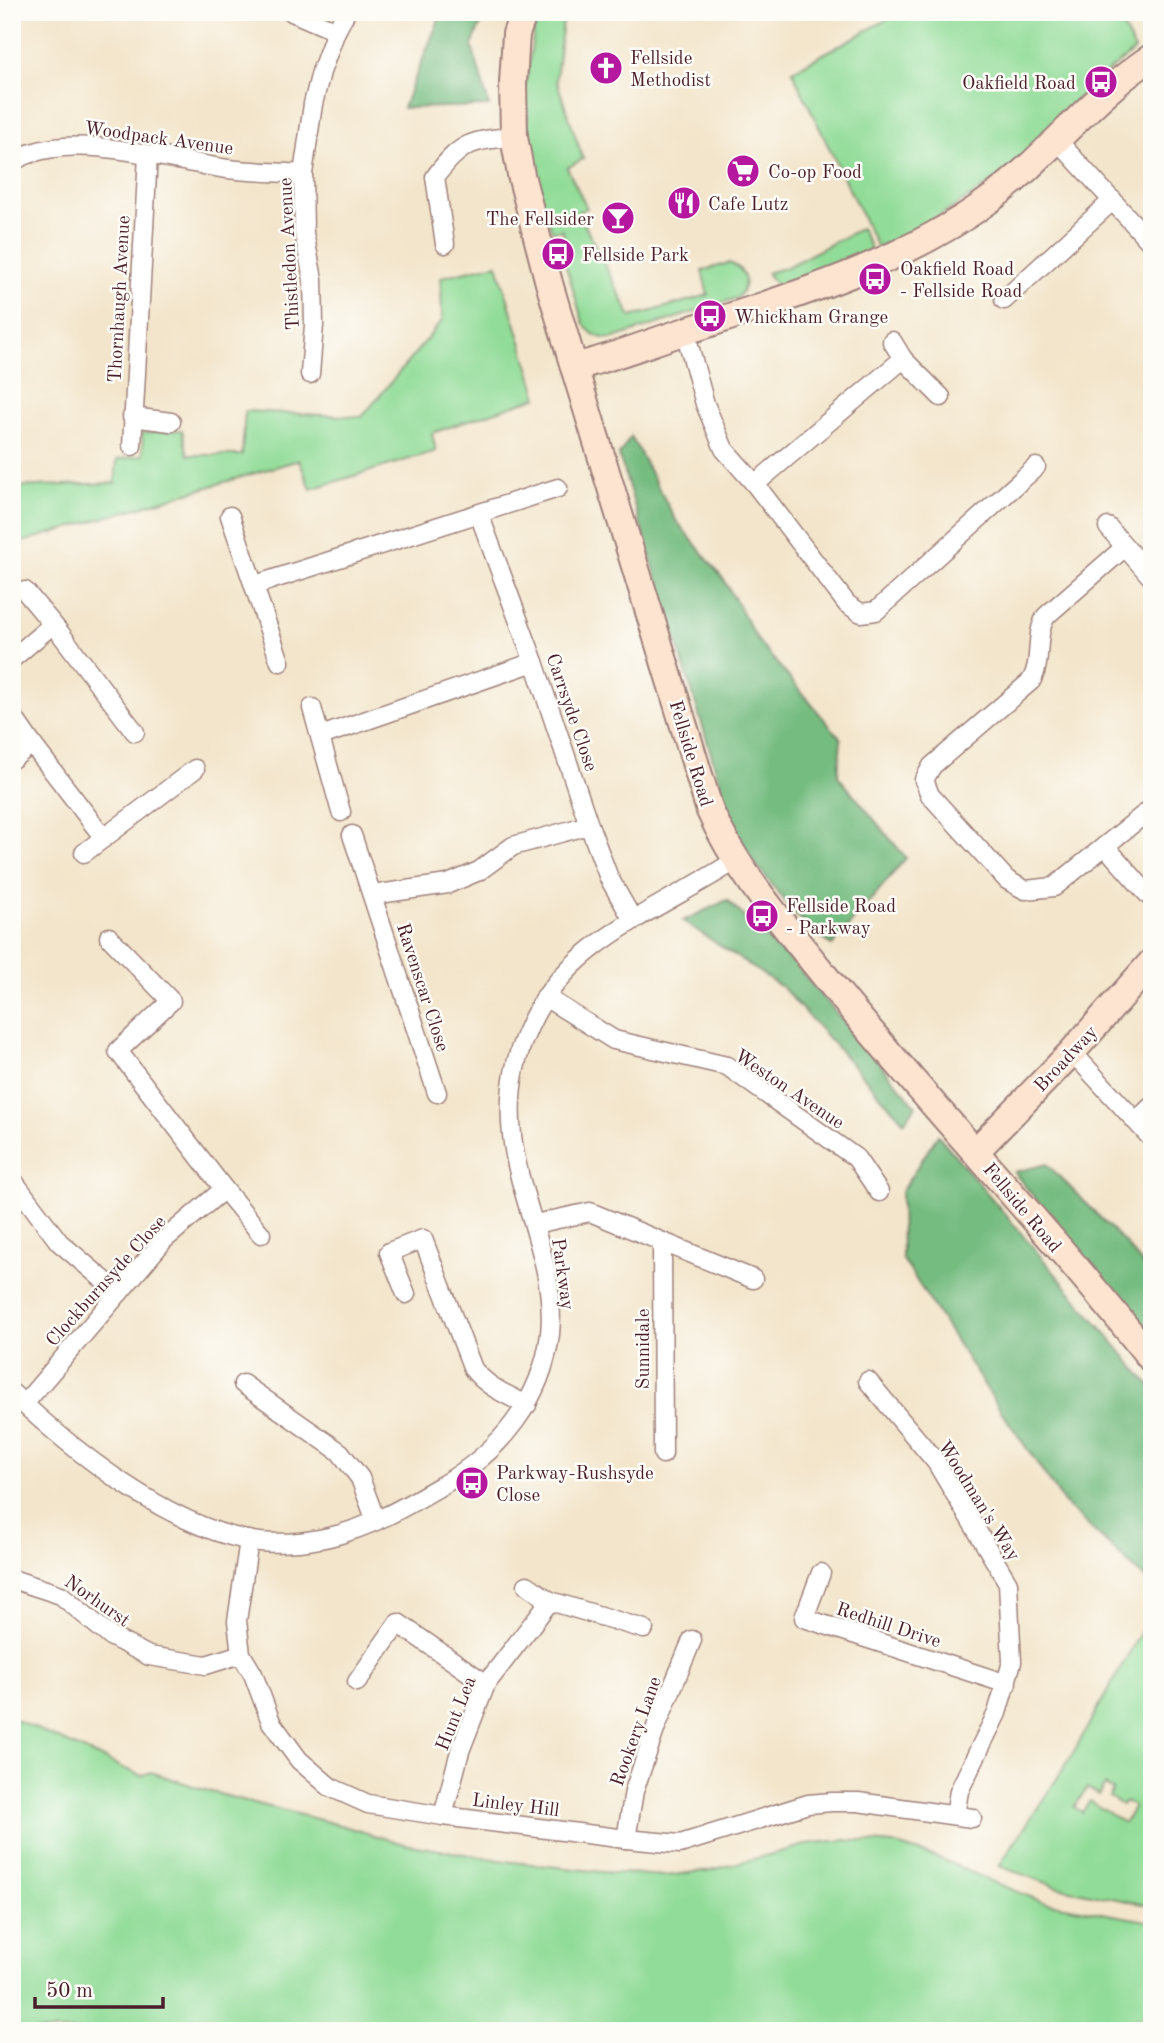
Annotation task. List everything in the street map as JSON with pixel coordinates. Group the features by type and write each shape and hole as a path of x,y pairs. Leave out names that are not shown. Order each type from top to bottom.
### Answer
{"street":[{"path":"292,12 336,31"},
{"name":"Thistledon Avenue","path":"310,373 314,325 313,279 304,233 303,174 313,104 321,72 346,12"},
{"name":"Fellside Road","path":"523,12 516,34 513,83 514,137 521,175 574,367 718,830 769,906 879,1043 976,1151 1152,1360"},
{"path":"574,367 774,303 916,244 990,200 1021,175 1113,88 1152,57"},
{"path":"445,244 435,177 451,155 480,140 514,137"},
{"path":"1057,140 1152,244"},
{"name":"Woodpack Avenue","path":"12,162 44,150 99,147 228,169 303,174"},
{"name":"Thornhaugh Avenue","path":"132,446 148,155"},
{"path":"1004,300 1113,200"},
{"path":"685,331 705,404 724,449 755,484 847,604 861,613 876,611 1036,467"},
{"path":"892,341 903,359 941,397"},
{"path":"755,484 903,359"},
{"path":"132,417 171,422"},
{"path":"255,585 558,488"},
{"name":"Carrsyde Close","path":"479,514 534,662 589,825 610,878 633,920"},
{"path":"230,516 280,662"},
{"path":"1108,527 1152,578"},
{"path":"1125,547 1046,616 1039,636 1038,664 1031,681 932,766 924,780 930,795 1007,880 1025,890 1054,887 1152,808"},
{"path":"25,591 135,732"},
{"path":"12,659 52,625"},
{"path":"320,736 534,662"},
{"path":"312,708 341,812"},
{"path":"12,715 104,838"},
{"path":"12,759 33,744"},
{"path":"84,853 195,769"},
{"path":"372,895 448,884 479,871 513,846 589,825"},
{"name":"Ravenscar Close","path":"352,835 437,1093"},
{"path":"1105,846 1152,900"},
{"name":"Parkway","path":"18,1399 93,1461 156,1503 212,1530 249,1541 292,1542 326,1538 352,1531 376,1521 464,1472 499,1443 527,1405 538,1383 550,1332 547,1275 512,1135 513,1080 521,1045 529,1026 545,998 567,969 583,955 633,920 736,860"},
{"path":"109,937 172,1001 118,1051 261,1234"},
{"name":"Broadway","path":"976,1151 1072,1052 1152,962"},
{"name":"Weston Avenue","path":"545,998 614,1040 727,1066 856,1158 879,1192"},
{"path":"1072,1052 1152,1139"},
{"path":"1136,1121 1152,1106"},
{"path":"12,1179 59,1242 119,1293"},
{"name":"Clockburnsyde Close","path":"18,1399 119,1293 164,1240 224,1189"},
{"path":"535,1224 590,1212 753,1279"},
{"path":"406,1294 389,1252 422,1239 473,1368 482,1380 527,1405"},
{"name":"Sunnidale","path":"662,1243 663,1454"},
{"name":"Woodman's Way","path":"868,1381 936,1462 1007,1583 1012,1662 997,1713 960,1791 963,1817"},
{"path":"243,1384 340,1452 360,1478 376,1521"},
{"name":"Linley Hill","path":"249,1541 237,1621 241,1654 253,1674 271,1722 299,1760 330,1787 368,1804 443,1816 680,1844 808,1804 858,1802 963,1817"},
{"name":"Redhill Drive","path":"821,1573 804,1618 1007,1684"},
{"name":"Norhurst","path":"12,1579 61,1595 110,1636 149,1656 206,1665 241,1654"},
{"path":"527,1586 550,1601 644,1629"},
{"name":"Hunt Lea","path":"443,1816 460,1751 486,1684 550,1601"},
{"path":"358,1682 398,1623 486,1684"},
{"name":"Rookery Lane","path":"626,1839 634,1791 656,1727 692,1640"}],"green space":[{"path":"442,12 485,12 472,46 489,106 403,108"},
{"path":"537,12 564,12 556,79 583,159 567,168 587,208 578,212 631,317 708,295 702,271 729,263 739,269 744,278 744,288 737,298 611,339 594,335 583,322 563,256 570,254 562,230 552,231 533,181 525,88"},
{"path":"901,12 1115,12 1135,50 1076,99 1027,152 989,184 934,218 877,247 792,71"},
{"path":"861,228 871,249 783,287 775,283 767,273 787,267"},
{"path":"497,264 538,397 432,433 436,451 311,489 299,460 12,545 12,487 115,483 117,460 143,455 142,433 182,430 188,455 242,455 245,411 362,417 442,321 441,277"},
{"path":"631,436 675,519 724,580 758,641 841,739 838,776 906,858 832,946 793,912 738,841 619,455"},
{"path":"727,900 797,967 916,1106 904,1122 783,988 683,921"},
{"path":"938,1135 1152,1388 1152,1585 1066,1505 999,1408 902,1258 901,1192"},
{"path":"1047,1164 1124,1242 1152,1276 1152,1345 1014,1172"},
{"path":"1152,1612 1152,1906 1061,1888 999,1866 1068,1762","holes":["1105,1785 1113,1790 1109,1797 1122,1805 1125,1801 1134,1807 1124,1823 1090,1801 1082,1812 1074,1807 1087,1788 1098,1795"]},
{"path":"12,1718 141,1776 151,1772 211,1792 404,1844 512,1862 665,1876 712,1870 813,1843 846,1840 893,1844 939,1858 1043,1902 1152,1922 1152,2013 1104,2031 12,2031"}],"place":[{"name":"Fellside Methodist","path":"606,68"},
{"name":"Oakfield Road","path":"1101,82"},
{"name":"Co-op Food","path":"743,171"},
{"name":"Cafe Lutz","path":"684,203"},
{"name":"The Fellsider","path":"618,218"},
{"name":"Fellside Park","path":"558,254"},
{"name":"Oakfield Road - Fellside Road","path":"875,279"},
{"name":"Whickham Grange","path":"710,316"},
{"name":"Fellside Road - Parkway","path":"762,916"},
{"name":"Parkway-Rushsyde Close","path":"472,1483"}]}
